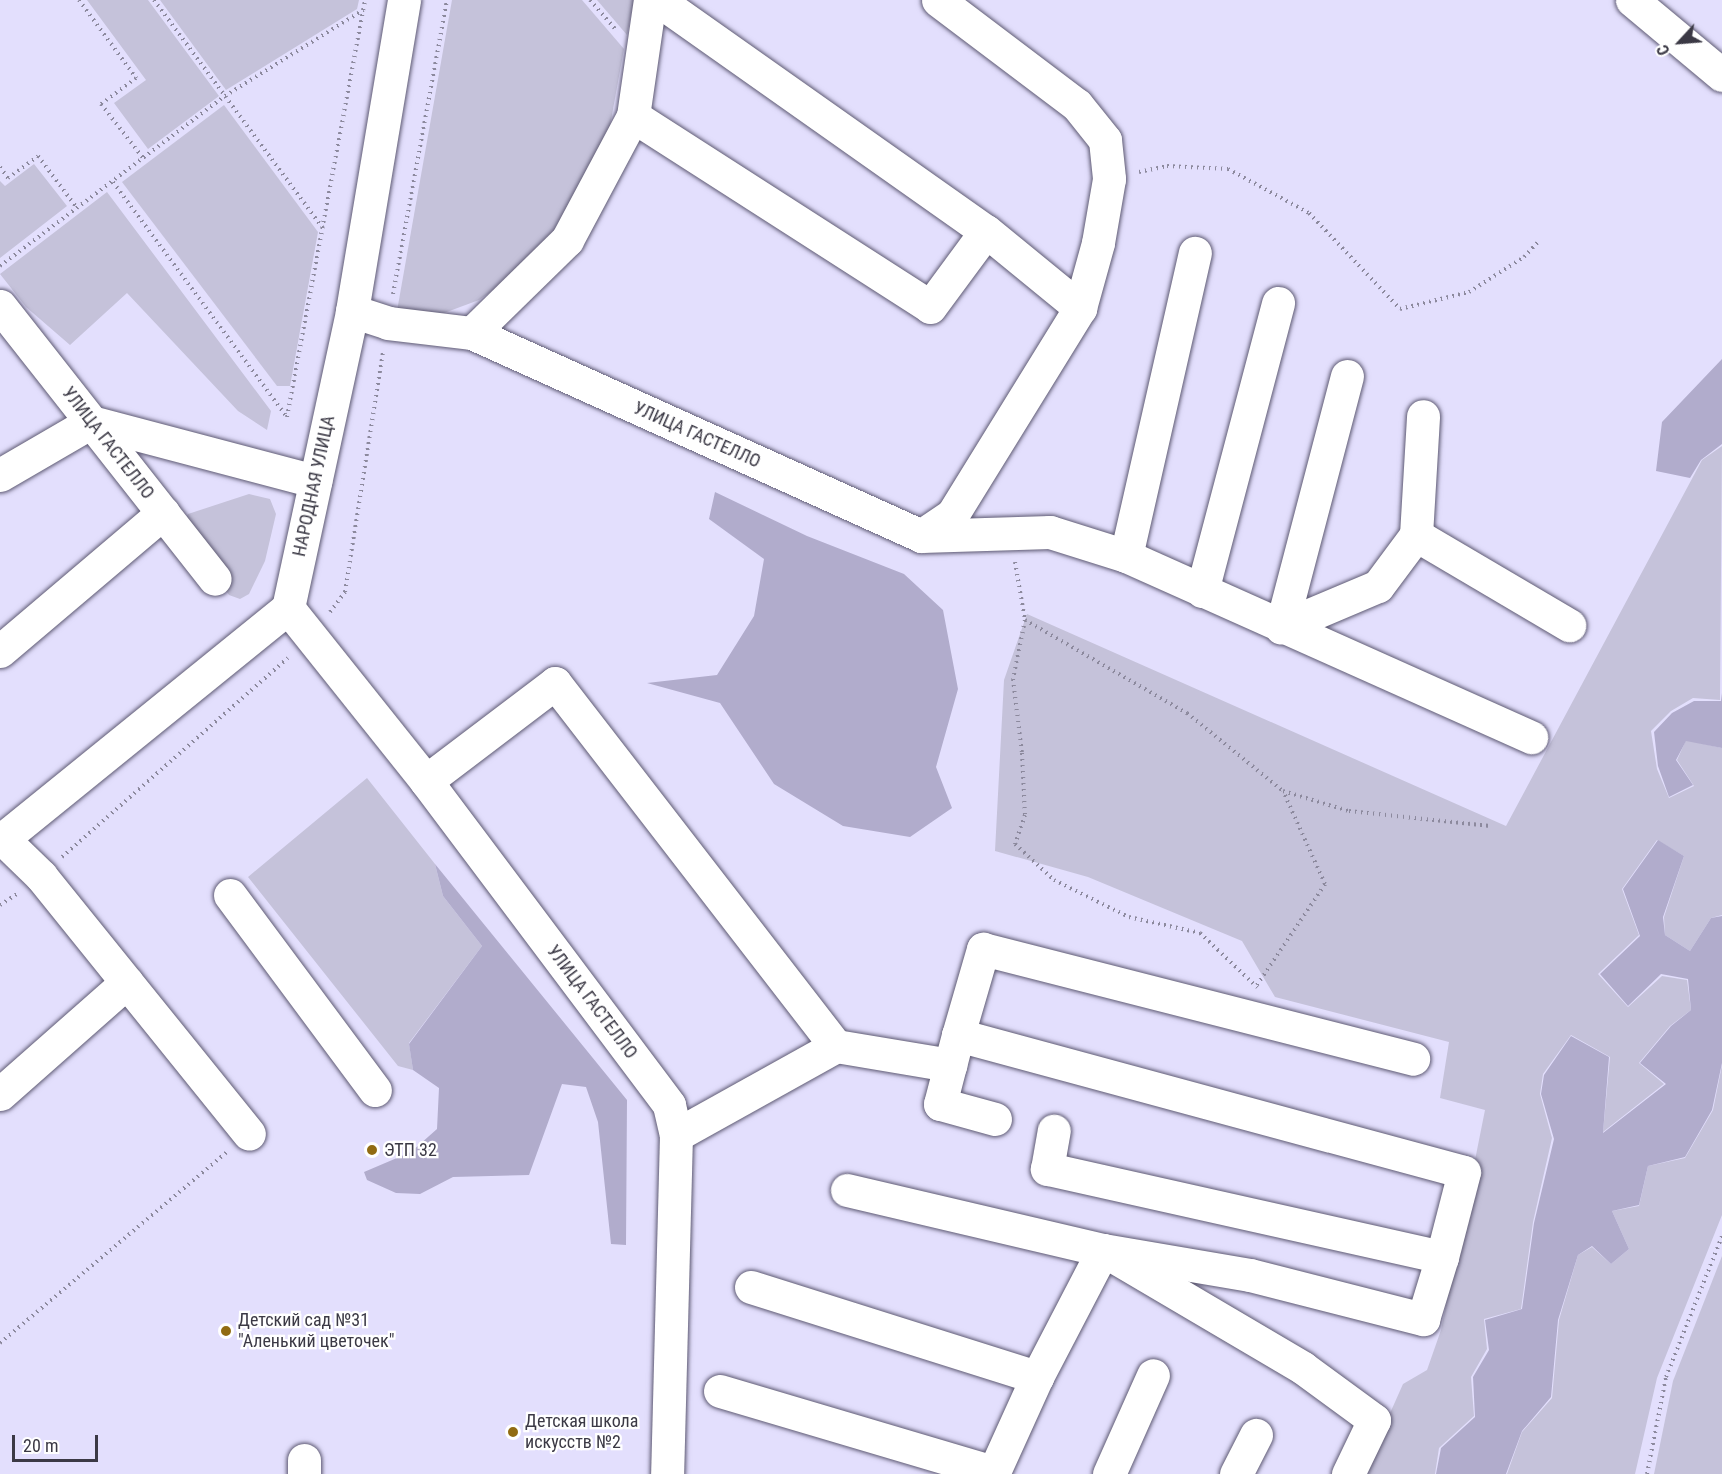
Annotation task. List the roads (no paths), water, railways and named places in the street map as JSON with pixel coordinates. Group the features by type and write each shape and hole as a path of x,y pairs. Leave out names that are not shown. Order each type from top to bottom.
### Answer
{"street":[{"name":"НАРОДНАЯ УЛИЦА","path":"288,608 352,311 404,0"},
{"path":"472,333 567,240 633,116 650,0"},
{"path":"658,0 986,231 1080,308"},
{"path":"921,536 952,515 1080,308 1098,243 1109,179 1105,140 1077,105 938,0"},
{"path":"1632,0 1722,75"},
{"path":"633,116 930,307 986,231"},
{"path":"1125,556 1195,254"},
{"path":"1202,591 1278,303"},
{"name":"УЛИЦА ГАСТЕЛЛО","path":"352,311 388,323 472,333 921,536"},
{"name":"УЛИЦА ГАСТЕЛЛО","path":"5,322 91,422 215,579"},
{"path":"1281,627 1347,375"},
{"path":"1281,627 1378,586 1416,535 1423,416"},
{"path":"0,475 91,422 315,481"},
{"path":"0,651 163,513"},
{"path":"921,536 1050,532 1125,556 1531,736"},
{"path":"1416,535 1569,625"},
{"name":"УЛИЦА ГАСТЕЛЛО","path":"288,608 426,781 669,1105 676,1135 667,1474"},
{"path":"249,1134 40,876 2,840 288,608"},
{"path":"426,781 555,683 836,1046"},
{"path":"230,896 375,1090"},
{"path":"995,1119 940,1104 983,949 1413,1059"},
{"path":"0,1094 127,982"},
{"path":"676,1135 836,1046 954,1050 1464,1172 1423,1319 1250,1275 1103,1250 847,1190"},
{"path":"1054,1131 1047,1169 1442,1257"},
{"path":"720,1391 993,1473 1037,1377 1103,1250"},
{"path":"1103,1250 1284,1357 1374,1420 1348,1474"},
{"path":"751,1287 1037,1377"},
{"path":"1109,1474 1153,1375"},
{"path":"1236,1474 1256,1435"}],"place":[{"name":"ЭТП 32","path":"372,1150"},
{"name":"Детский сад №31 \"Аленький цветочек\"","path":"226,1331"},
{"name":"Детская школа искусств №2","path":"513,1432"}]}
